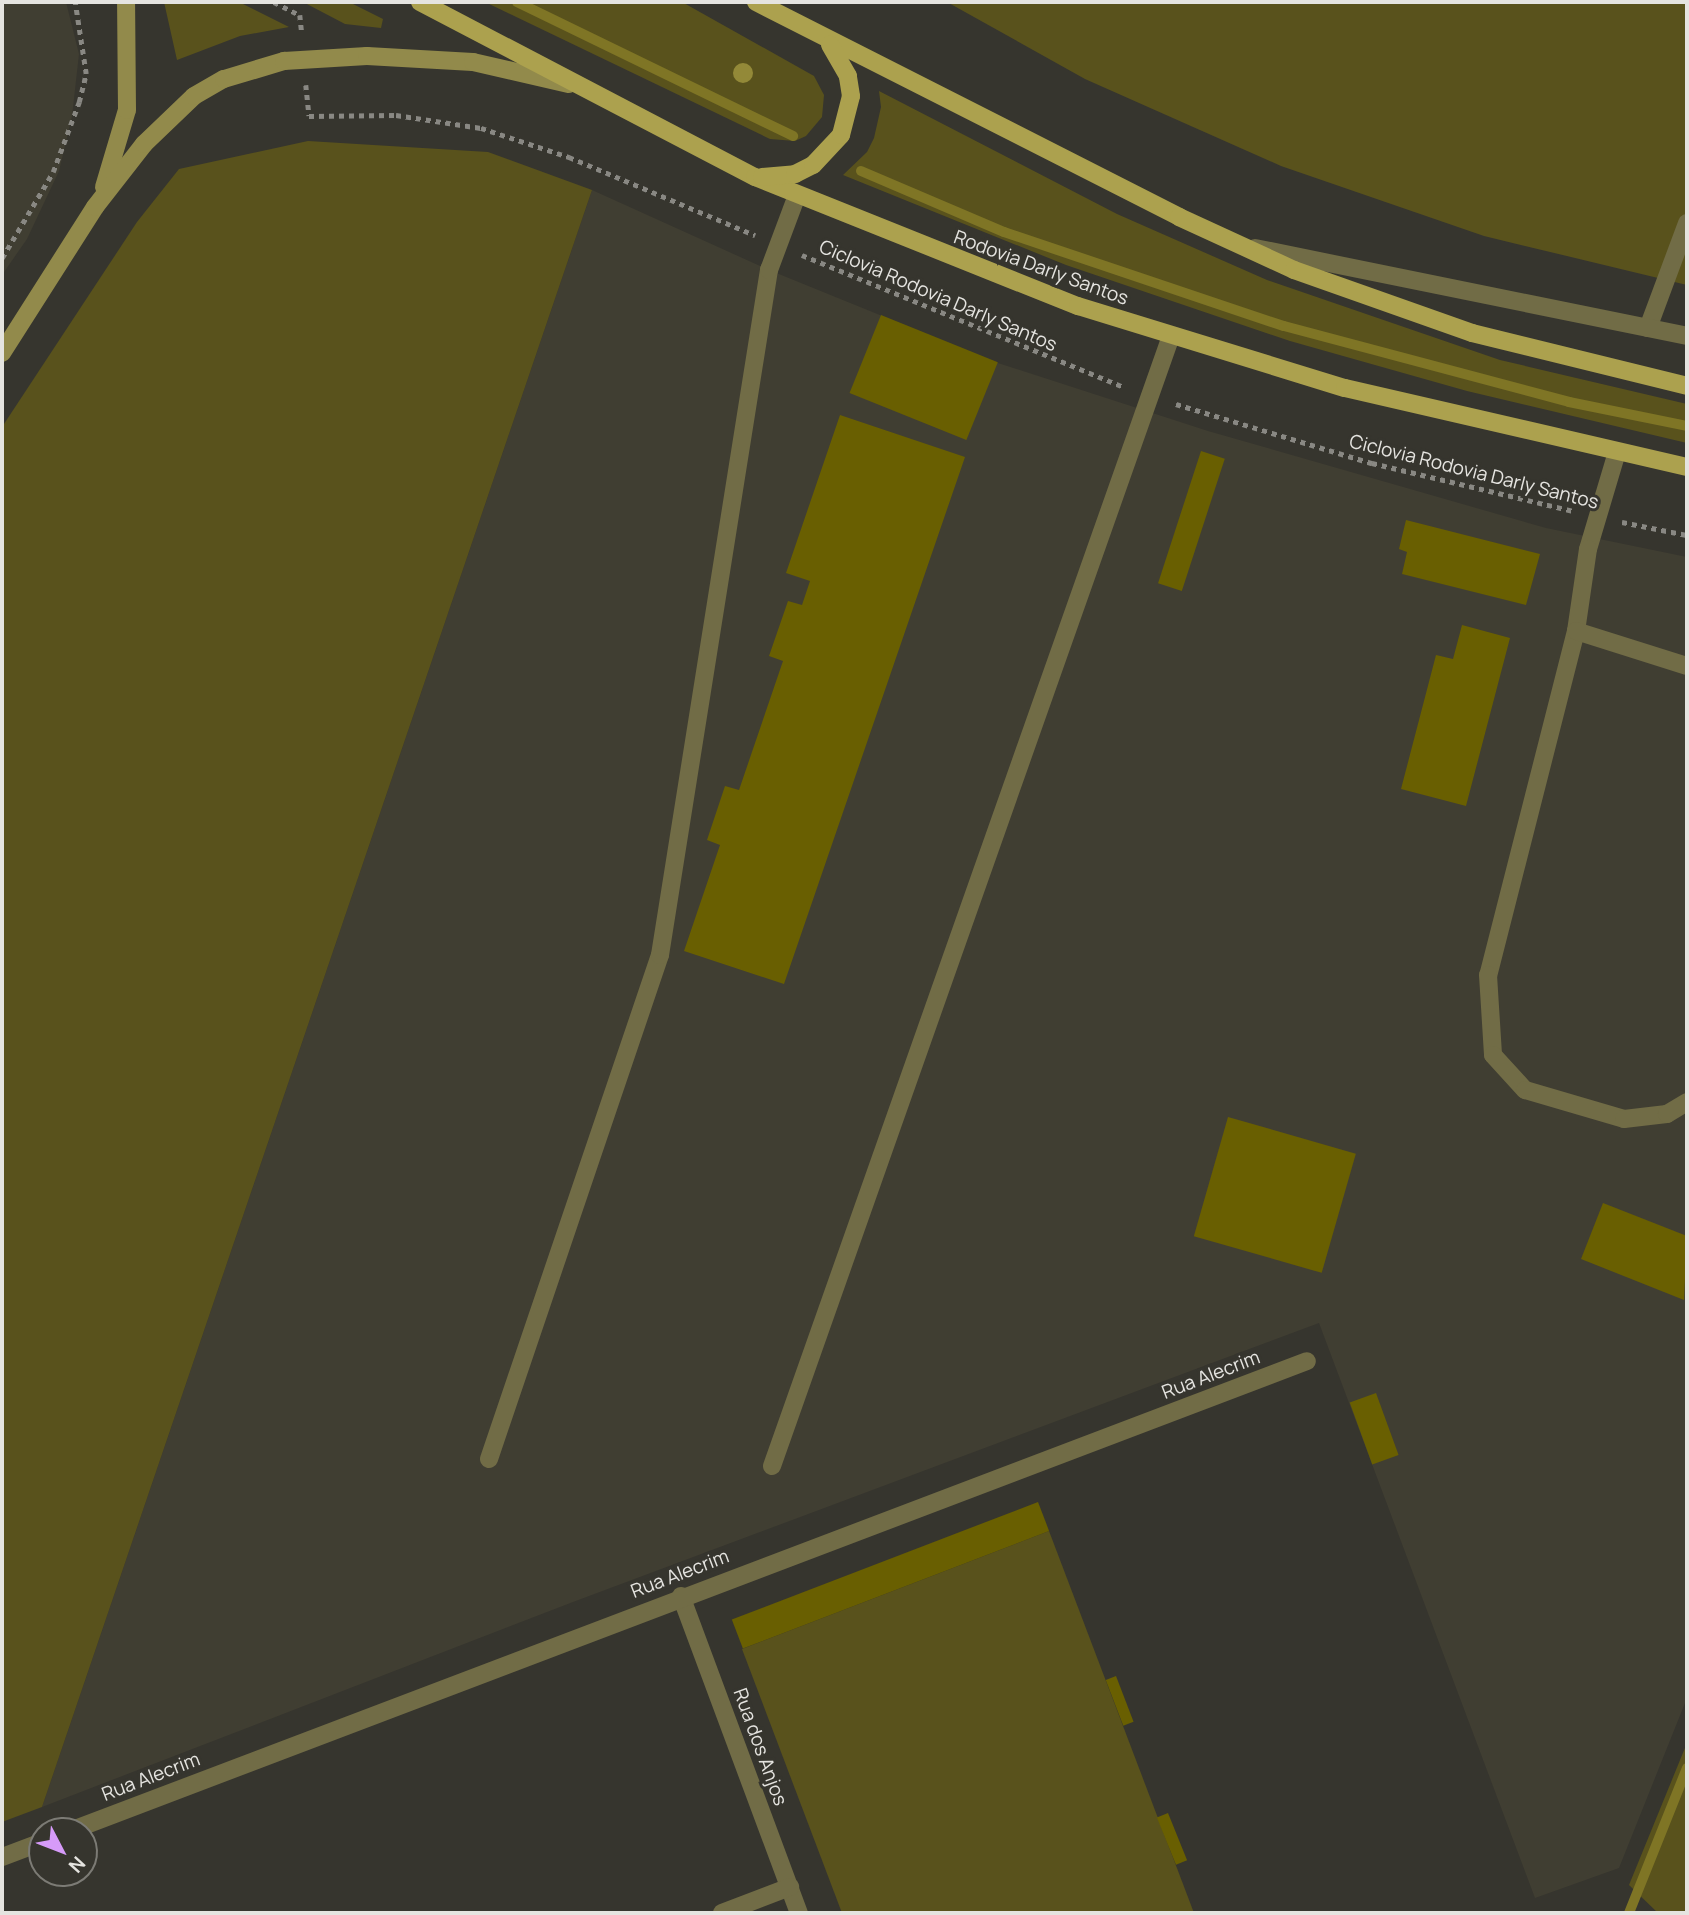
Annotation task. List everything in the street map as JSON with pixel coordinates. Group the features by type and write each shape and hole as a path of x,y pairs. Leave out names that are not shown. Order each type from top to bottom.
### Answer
{"main road":[{"path":"95,207 120,144 127,110 128,40 124,2"},
{"name":"Rodovia Darly Santos","path":"420,2 572,85 755,177 1013,282 1171,336 1412,406 1687,467"},
{"path":"756,2 828,41 1236,244 1353,293 1472,333 1687,386"},
{"path":"755,177 795,174 830,152 841,135 851,96 848,76 828,41"},
{"path":"2,353 95,207 167,118 194,96 256,66 304,59 423,57 486,65 572,85"}],"street":[{"path":"489,1459 660,955 769,270 797,194"},
{"path":"1648,328 1687,223"},
{"path":"1236,244 1687,336"},
{"path":"772,1466 1171,336"},
{"path":"1616,452 1588,549 1576,631 1488,975 1493,1055 1525,1090 1624,1119 1667,1114 1687,1102"},
{"path":"1576,631 1687,666"},
{"name":"Rua Alecrim","path":"98,1820 681,1596 1307,1361"},
{"name":"Rua dos Anjos","path":"681,1596 799,1913"},
{"path":"2,1857 28,1847"},
{"path":"722,1913 789,1887"}],"path":[{"path":"2,258 53,172 79,102 86,74 75,2"},
{"name":"Ciclovia Rodovia Darly Santos","path":"274,2 300,15 309,116 396,115 515,137 1049,358 1152,396 1372,463 1687,536"}],"shaded area":[{"path":"2,2 66,2 79,54 72,116 59,171 27,239 2,275"},
{"path":"164,2 239,2 289,27 240,36 177,60"},
{"path":"303,2 349,2 383,19 381,28 345,24"},
{"path":"485,2 682,2 814,76 824,95 822,117 806,136 795,141 770,139"},
{"path":"947,2 1687,2 1687,285 1484,236 1281,166 1085,79"},
{"path":"879,91 1117,214 1267,280 1500,360 1687,404 1687,443 1467,391 1290,341 1066,265 843,175 867,152 874,138 881,107"},
{"path":"308,141 488,152 592,190 42,1807 2,1822 2,427 137,222 179,169"},
{"path":"592,190 769,270 998,363 1208,431 1546,528 1687,557 1687,1698 1619,1868 1535,1898 1319,1323 573,1602 42,1807"},
{"path":"1049,1531 1194,1913 842,1913 742,1649"},
{"path":"1687,1743 1687,1913 1658,1913 1629,1885"}],"building":[{"path":"881,315 998,362 966,440 850,393"},
{"path":"840,415 965,457 784,984 684,951 720,845 707,840 725,786 739,790 783,661 769,656 788,601 802,605 810,581 786,573"},
{"path":"1201,451 1225,459 1182,591 1158,583"},
{"path":"1406,520 1540,554 1526,605 1402,574 1407,552 1399,549"},
{"path":"1462,625 1510,638 1466,806 1401,789 1436,655 1453,659"},
{"path":"1228,1117 1356,1154 1322,1273 1194,1236"},
{"path":"1603,1203 1687,1236 1684,1300 1581,1259"},
{"path":"1376,1393 1399,1455 1372,1465 1350,1403"},
{"path":"1038,1502 1049,1531 743,1648 732,1620"},
{"path":"1116,1676 1134,1722 1123,1726 1106,1680"},
{"path":"1168,1813 1187,1860 1176,1865 1157,1817"}],"waterway":[{"path":"517,2 793,136"},
{"path":"861,171 1004,232 1284,326 1569,402 1687,426"},
{"path":"1629,1913 1687,1768"}]}
